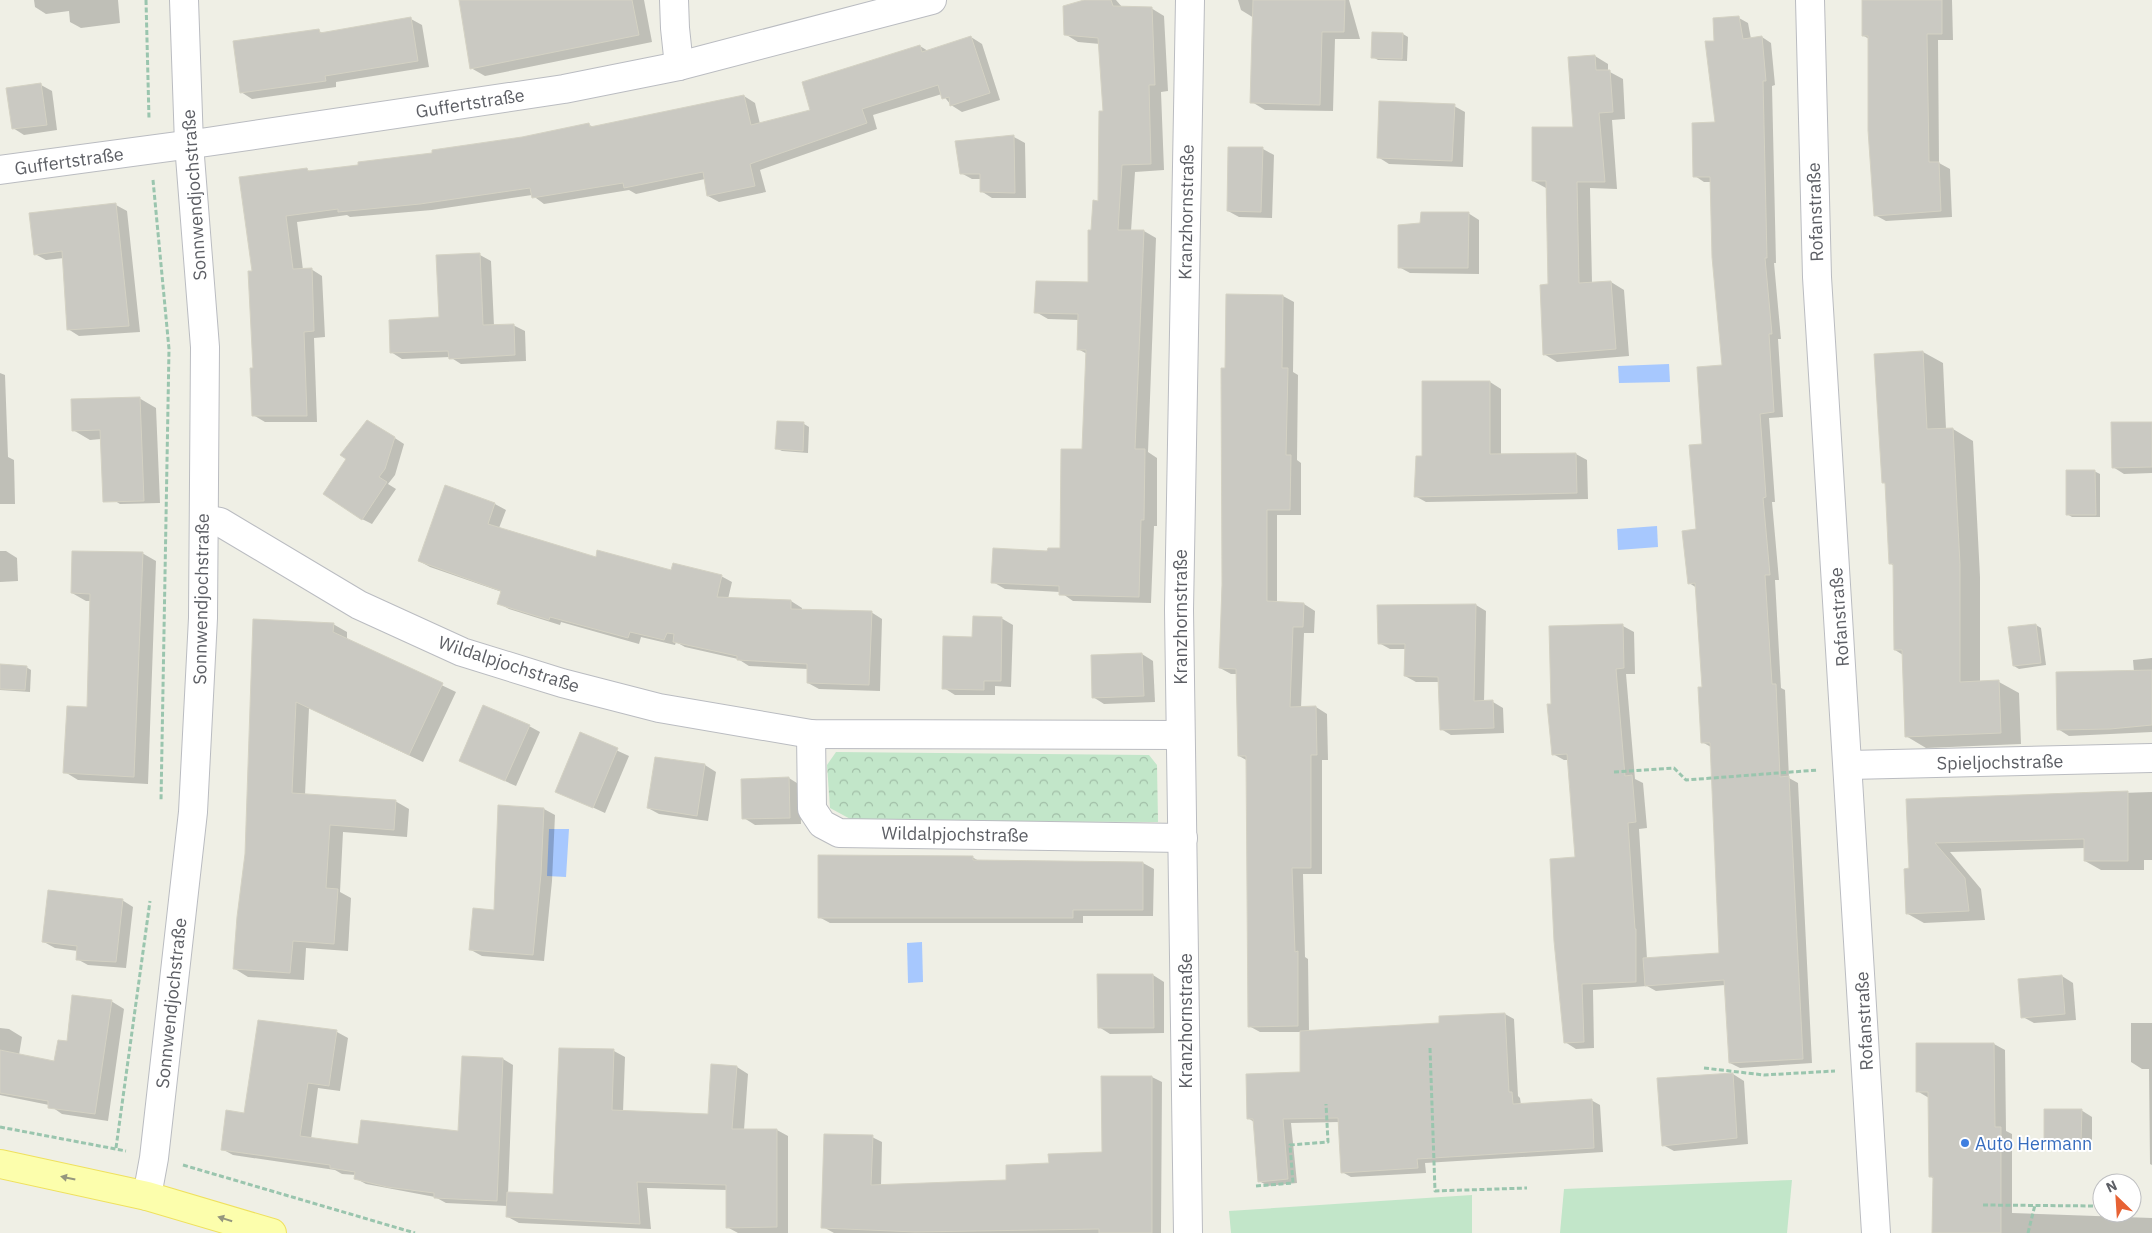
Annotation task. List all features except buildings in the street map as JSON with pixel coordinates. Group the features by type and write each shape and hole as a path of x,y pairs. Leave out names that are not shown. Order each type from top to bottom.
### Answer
{"main road":[{"path":"0,1164 146,1196 272,1233"}],"street":[{"name":"Sonnwendjochstraße","path":"146,1196 154,1158 193,812 203,618 205,347 189,144 184,0"},
{"path":"674,0 679,66"},
{"name":"Guffertstraße","path":"0,170 150,150 564,89 679,66 932,0"},
{"name":"Kranzhornstraße","path":"1188,1233 1179,610 1190,0"},
{"name":"Rofanstraße","path":"1810,0 1817,277 1849,766 1876,1233"},
{"name":"Wildalpjochstraße","path":"204,519 220,522 359,605 462,652 562,683 659,708 810,734 1180,735"},
{"name":"Wildalpjochstraße","path":"810,734 812,809 822,824 839,832 1183,838"},
{"name":"Spieljochstraße","path":"1849,766 2152,758"}],"path":[{"path":"146,0 150,150 169,349 168,507 160,807"},
{"path":"1614,772 1674,768 1686,780 1820,770"},
{"path":"116,1148 151,895"},
{"path":"1430,1048 1435,1191 1527,1188"},
{"path":"1704,1068 1764,1075 1866,1069"},
{"path":"1256,1186 1293,1183 1290,1145 1328,1142 1326,1104"},
{"path":"0,1127 116,1148 415,1233"},
{"path":"1983,1205 2092,1206"},
{"path":"2028,1233 2035,1205"}],"green space":[{"path":"836,752 1149,755 1157,765 1158,822 854,821 830,808 827,765"},
{"path":"1792,1180 1787,1233 1560,1233 1564,1189"},
{"path":"1472,1195 1472,1233 1231,1233 1229,1211"}],"water":[{"path":"1669,364 1670,382 1619,383 1618,366"},
{"path":"1657,526 1658,547 1618,550 1617,529"},
{"path":"549,829 569,829 566,877 547,876"},
{"path":"922,942 923,982 908,983 907,943"}],"place":[{"name":"Auto Hermann","path":"1965,1143"}]}
